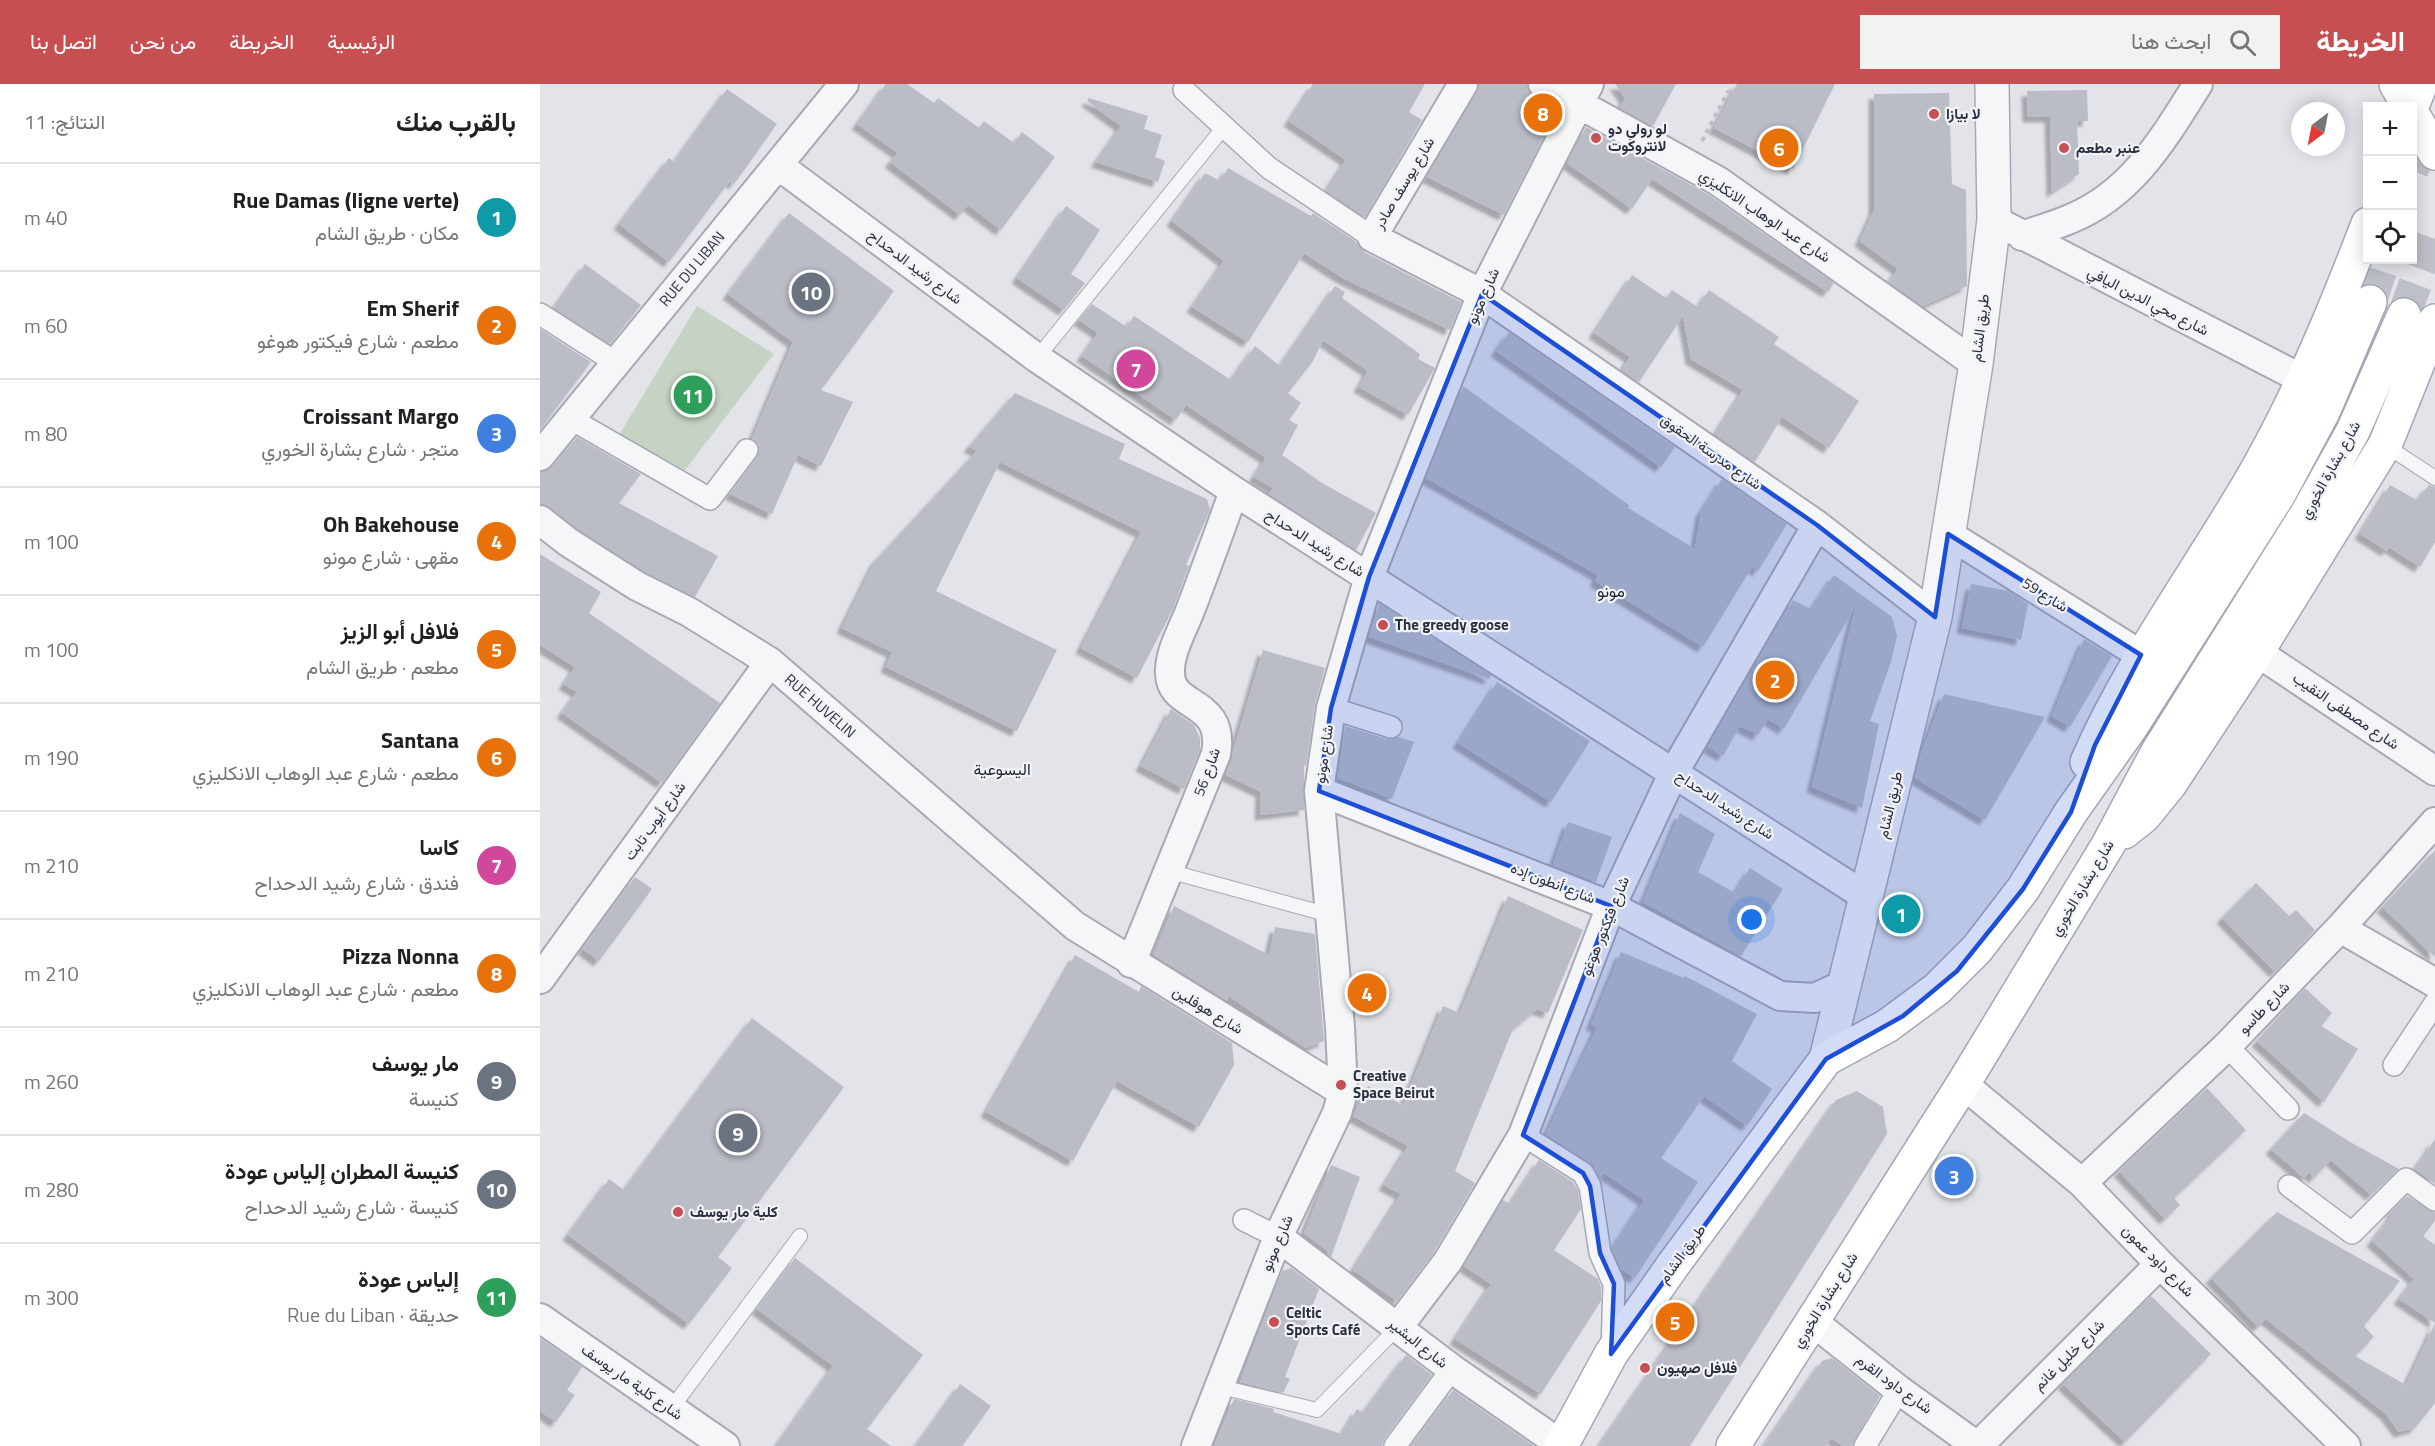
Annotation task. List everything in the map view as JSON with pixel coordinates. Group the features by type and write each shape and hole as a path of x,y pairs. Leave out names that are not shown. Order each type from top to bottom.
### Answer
{"main road":[{"path":"2396,84 2407,102"},
{"path":"2412,102 2421,84"},
{"path":"2431,84 2435,90"},
{"path":"2417,122 2435,153"},
{"path":"2071,812 2094,744 2141,655 2257,469 2304,380 2363,234"},
{"path":"1826,1059 1903,1016 1957,971 2023,888 2071,812 2131,727 2279,494 2324,412 2370,302"},
{"path":"2108,845 2159,801 2257,652 2385,445 2426,359 2420,318"},
{"name":"شارع بشارة الخوري","path":"1733,1446 1963,1084 2108,845 2157,753 2308,512 2420,318"},
{"name":"طريق الشام","path":"1562,1446 1611,1354 1673,1265 1826,1059"}],"street":[{"name":"RUE DU LIBAN","path":"540,456 844,84"},
{"name":"شارع يوسف صادر","path":"1463,84 1372,237 1482,294"},
{"name":"شارع عبد الوهاب الانكليزي","path":"1543,84 1584,94 1689,166 1718,181 1976,364"},
{"name":"طريق الشام","path":"1826,1059 1868,898 1935,617 1976,364 2008,228 1992,84"},
{"path":"2008,228 2080,214 2129,181 2163,139 2198,84"},
{"path":"1184,90 1269,168 1372,237"},
{"name":"شارع مونو","path":"1196,1446 1278,1237 1337,1113 1342,1092 1319,791 1331,708 1369,577 1482,294 1584,94"},
{"name":"شارع رشيد الدحداح","path":"778,165 1037,358 1234,491 1868,898"},
{"name":"شارع محي الدين اليافي","path":"2008,228 2304,380"},
{"name":"شارع مدرسة الحقوق","path":"1482,294 1817,525 1935,617"},
{"path":"540,314 615,362"},
{"path":"571,419 710,499 747,450"},
{"name":"شارع 56","path":"1131,963 1216,754 1219,738 1209,716 1177,690 1171,682 1171,665 1234,491"},
{"name":"RUE HUVELIN","path":"540,520 568,542 637,586 689,612 770,662 1075,926"},
{"name":"شارع فيكتور هوغو","path":"1398,1327 1448,1261 1523,1135 1611,906 1674,772 1817,525"},
{"name":"شارع 59","path":"1948,534 2141,655"},
{"name":"شارع مصطفى النقيب","path":"2257,652 2435,771"},
{"name":"شارع أيوب تابت","path":"540,979 770,662"},
{"path":"1331,708 1391,727"},
{"name":"شارع أنطون إده","path":"1319,791 1611,906 1780,996 1815,998 1845,984"},
{"name":"شارع طاسو","path":"2082,1183 2227,1046 2340,928 2435,822"},
{"name":"شارع هوفلين","path":"1075,926 1131,963 1342,1092"},
{"path":"2340,928 2435,983"},
{"path":"2394,1065 2435,1003"},
{"path":"2227,1046 2288,1109"},
{"name":"شارع داود عمون","path":"1963,1084 2082,1183 2160,1264 2346,1446"},
{"path":"1523,1135 1583,1173 1590,1186 1600,1253 1614,1284 1611,1354"},
{"path":"2289,1186 2352,1233 2406,1179 2435,1200"},
{"path":"1244,1220 1278,1237"},
{"name":"شارع البشير","path":"1278,1237 1452,1369 1562,1446"},
{"name":"شارع خليل غانم","path":"1978,1446 2160,1264"},
{"name":"شارع كلية مار يوسف","path":"540,1318 724,1446"},
{"name":"شارع داود القرم","path":"1812,1321 1899,1390 1978,1446"},
{"path":"1395,1446 1452,1369"},
{"path":"1865,1446 1899,1390"}],"lane":[{"path":"1037,358 1224,127"},
{"path":"2385,445 2435,478"},
{"path":"1168,871 1330,915"},
{"path":"671,1409 800,1236"},
{"path":"1221,1387 1317,1410 1398,1327"}],"path":[{"path":"1689,166 1728,92 1740,94 1752,84"}],"highlighted area":[{"path":"1482,294 1817,525 1935,617 1948,534 2141,655 2095,745 2071,812 2023,889 1957,971 1903,1016 1826,1059 1611,1354 1614,1284 1600,1253 1590,1186 1583,1173 1523,1135 1611,906 1319,791 1331,708 1369,577"}],"green space":[{"path":"697,306 774,354 685,470 619,435"}],"building":[{"path":"886,84 907,84 934,103 938,98 979,128 984,121 1014,143 1022,132 1055,157 1001,230 968,205 960,215 890,162 898,153 857,124"},
{"path":"1313,84 1425,84 1409,112 1422,120 1365,217 1326,191 1346,160 1289,121"},
{"path":"1479,84 1527,84 1529,92 1535,98 1557,111 1504,215 1427,177 1477,92"},
{"path":"1615,84 1676,84 1653,126 1620,108 1625,98"},
{"path":"1737,84 1835,84 1793,169 1714,128"},
{"path":"727,89 777,124 734,184 730,181 669,262 619,224 669,158 674,162"},
{"name":"عنبر مطعم","path":"2087,90 2088,121 2077,121 2079,174 2052,192 2050,117 2028,117 2027,91"},
{"path":"1949,93 1952,184 1966,190 1967,286 1923,306 1889,282 1898,269 1860,241 1874,210 1874,94"},
{"path":"1089,98 1148,116 1144,129 1162,135 1155,157 1165,161 1158,182 1096,162 1121,126 1087,101"},
{"path":"1586,127 1709,195 1834,283 1828,292 1652,179 1632,209 1567,163"},
{"path":"1228,168 1311,216 1313,213 1354,240 1364,252 1461,302 1450,330 1343,278 1304,253 1248,342 1192,307 1224,261 1172,221 1205,173 1220,181"},
{"path":"1066,206 1100,230 1071,274 1085,283 1064,310 1017,278"},
{"path":"789,213 894,291 821,390 853,402 821,466 798,455 772,514 730,494 757,457 759,446 752,439 793,342 728,294"},
{"path":"585,264 641,305 610,344 554,308"},
{"path":"1632,275 1666,298 1672,290 1698,307 1709,290 1779,337 1774,344 1859,401 1829,448 1782,417 1755,462 1715,434 1743,390 1691,359 1683,316 1639,382 1622,370 1630,357 1594,333"},
{"path":"1335,286 1345,292 1342,298 1420,354 1418,359 1435,368 1408,415 1359,387 1368,371 1323,340 1313,361 1288,393 1301,403 1289,420 1298,425 1282,455 1322,483 1376,513 1356,550 1269,494 1273,488 1254,477 1266,458 1186,405 1176,420 1082,356 1098,333 1079,320 1092,304 1127,327 1134,316 1231,380 1255,346 1280,366"},
{"path":"540,329 591,362 540,430"},
{"path":"1509,332 1675,447 1661,467 1496,351"},
{"path":"1463,386 1629,505 1628,508 1695,549 1701,512 1722,479 1787,524 1758,571 1752,567 1703,647 1595,581 1598,575 1426,478"},
{"path":"1015,393 1125,444 1119,459 1207,499 1210,510 1186,565 1189,566 1173,609 1137,678 1081,648 1141,532 1000,462 936,591 1057,650 1017,731 886,667 892,652 842,628 875,561 977,451 969,447"},
{"path":"577,437 641,474 619,503 718,556 695,597 645,572 578,529 550,507 540,504 540,472 553,466"},
{"path":"2390,485 2417,500 2429,485 2435,487 2435,542 2420,567 2389,547 2387,551 2360,534"},
{"path":"540,554 601,592 589,613 720,703 662,783 562,713 577,692 564,684 575,667 540,645"},
{"path":"1834,575 1892,617 1897,636 1891,662 1870,721 1879,724 1862,808 1812,787 1856,605 1784,729 1768,719 1758,735 1740,726 1723,756 1708,747 1793,600 1811,609"},
{"path":"1971,584 2009,591 2028,604 2021,640 1962,628"},
{"path":"1379,603 1491,675 1489,679 1369,637"},
{"path":"2084,639 2112,656 2070,727 2052,716"},
{"path":"1263,650 1325,668 1315,704 1306,766 1304,765 1304,810 1260,815 1261,792 1226,775"},
{"path":"1497,682 1590,741 1551,802 1458,743"},
{"path":"1944,694 2045,717 1985,820 1915,778 1920,757"},
{"path":"1171,709 1194,725 1200,738 1200,750 1184,789 1141,766"},
{"path":"1345,726 1387,739 1398,737 1414,742 1392,799 1338,778"},
{"path":"1680,813 1715,834 1698,872 1735,893 1750,868 1783,889 1741,956 1643,902"},
{"path":"1568,822 1612,837 1596,882 1553,865"},
{"path":"2435,850 2435,957 2382,907"},
{"path":"635,877 652,889 599,961 583,949"},
{"path":"2256,883 2289,916 2296,910 2315,930 2275,972 2222,918"},
{"path":"1508,896 1583,930 1548,1013 1537,1009 1513,1029 1455,1171 1475,1183 1434,1252 1397,1301 1353,1270 1401,1194 1384,1185 1408,1146 1353,1116 1368,1086 1403,1105 1443,1006 1460,1013"},
{"path":"1174,906 1269,955 1275,927 1315,934 1324,1041 1306,1048 1227,995 1228,1001 1154,955"},
{"path":"1621,952 1684,978 1685,976 1757,1014 1732,1061 1772,1089 1747,1126 1704,1096 1661,1158 1698,1182 1635,1278 1621,1269 1612,1249 1644,1200 1604,1173 1600,1179 1590,1163 1546,1134 1597,1027 1591,1025"},
{"path":"1075,955 1139,992 1141,986 1232,1043 1234,1065 1199,1127 1117,1081 1073,1161 986,1112"},
{"path":"2305,988 2332,1013 2321,1026 2358,1049 2324,1102 2257,1041"},
{"path":"752,1018 844,1087 718,1257 732,1268 689,1324 568,1235 609,1179 624,1190"},
{"path":"2207,1088 2246,1130 2174,1198 2180,1205 2165,1219 2119,1171"},
{"path":"1857,1091 1883,1107 1887,1134 1690,1446 1599,1446 1836,1100"},
{"path":"2304,1113 2399,1169 2371,1195 2331,1160 2314,1178 2309,1173 2304,1178 2271,1149"},
{"path":"2435,1139 2435,1184 2415,1169"},
{"path":"1539,1160 1573,1182 1578,1190 1581,1209 1554,1250 1598,1279 1601,1287 1601,1301 1541,1394 1455,1339 1491,1284 1464,1266 1503,1200 1510,1204"},
{"path":"1331,1165 1360,1177 1331,1257 1327,1254 1330,1253 1304,1233"},
{"path":"2407,1196 2435,1213 2435,1221 2423,1236 2435,1245 2435,1323 2399,1299 2414,1279 2372,1241 2392,1214 2391,1212"},
{"path":"2277,1212 2400,1281 2364,1326 2374,1337 2355,1356 2406,1385 2435,1323 2435,1403 2415,1428 2399,1432 2386,1414 2266,1319 2258,1327 2211,1278"},
{"path":"795,1258 923,1355 867,1429 891,1446 776,1446 833,1366 757,1309"},
{"path":"1291,1268 1319,1289 1285,1377 1290,1379 1283,1393 1240,1382 1282,1271"},
{"path":"2151,1296 2211,1354 2125,1442 2063,1384"},
{"path":"540,1338 582,1367 567,1390 575,1395 556,1422 540,1411"},
{"path":"1406,1355 1432,1375 1385,1438 1382,1446 1214,1446 1234,1399 1274,1409 1273,1412 1342,1434 1357,1409 1363,1413"},
{"path":"1832,1358 1880,1396 1852,1446 1843,1446 1831,1438 1826,1446 1764,1446 1822,1361"},
{"path":"960,1384 991,1406 962,1446 916,1446"},
{"path":"1453,1390 1534,1446 1411,1446"}],"tunnel":[{"path":"2417,159 2435,119"},
{"path":"2404,315 2435,230"},
{"path":"2370,302 2383,264"}],"place":[{"name":"Pizza Nonna","path":"1543,113"},
{"name":"لا بيازا","path":"1934,114"},
{"name":"لو رولي دو لانتروكوت","path":"1596,138"},
{"name":"Santana","path":"1779,148"},
{"name":"عنبر مطعم","path":"2064,148"},
{"name":"كنيسة المطران إلياس عودة","path":"811,292"},
{"name":"كاسا","path":"1136,369"},
{"name":"إلياس عودة","path":"693,395"},
{"name":"The greedy goose","path":"1383,625"},
{"name":"Em Sherif","path":"1775,680"},
{"name":"Rue Damas (ligne verte)","path":"1901,914"},
{"name":"Oh Bakehouse","path":"1367,993"},
{"name":"Creative Space Beirut","path":"1341,1085"},
{"name":"مار يوسف","path":"738,1133"},
{"name":"Croissant Margo","path":"1954,1176"},
{"name":"كلية مار يوسف","path":"678,1212"},
{"name":"Celtic Sports Café","path":"1274,1322"},
{"name":"فلافل أبو الزيز","path":"1675,1322"},
{"name":"فلافل صهيون","path":"1645,1368"}],"district":[{"name":"مونو","path":"1611,591"},
{"name":"اليسوعية","path":"1002,769"}]}
